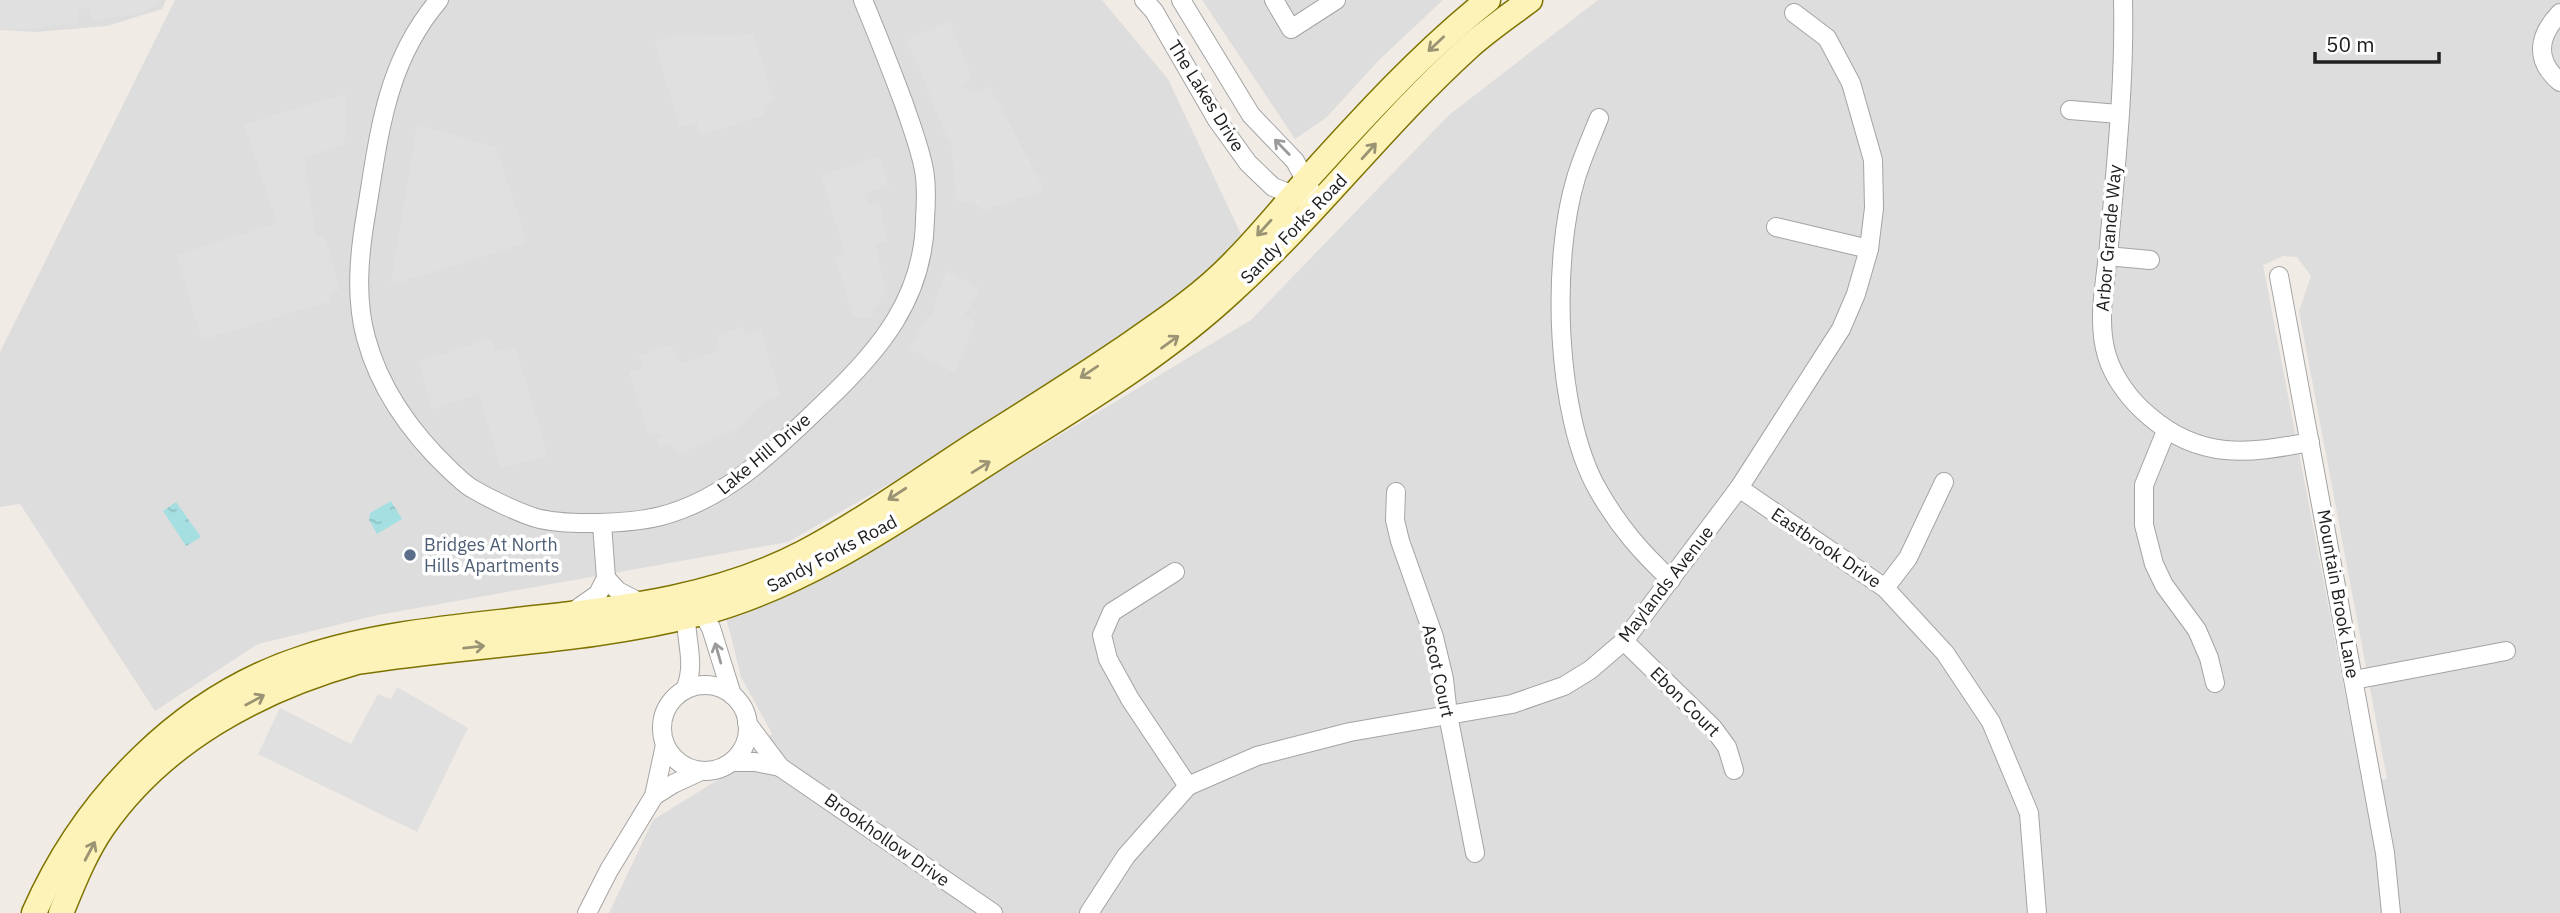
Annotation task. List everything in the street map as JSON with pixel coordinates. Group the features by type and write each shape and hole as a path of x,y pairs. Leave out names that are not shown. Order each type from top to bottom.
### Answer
{"street":[{"name":"Lake Hill Drive","path":"439,0 426,15 403,53 384,110 360,249 359,300 366,338 380,376 402,415 423,445 470,488 538,518 602,524 661,516 718,494 778,447 862,367 882,342 909,297 920,270 925,222 924,171 912,128 863,0"},
{"path":"1149,6 1171,0"},
{"name":"The Lakes Drive","path":"1181,0 1251,115 1295,161 1300,188 1318,205"},
{"path":"1273,1 1291,29 1336,0"},
{"name":"Sandy Forks Road","path":"61,913 102,830 128,794 155,767 216,721 261,696 323,672 357,663 654,624 693,608 753,574 802,553 1066,387 1193,300 1232,264 1434,45 1488,0"},
{"name":"Sandy Forks Road","path":"34,913 81,830 123,776 174,728 244,682 266,671 331,649 386,638 643,604 693,608 772,588 856,545 1127,373 1200,321 1318,205 1470,47 1530,0"},
{"name":"Arbor Grande Way","path":"2123,0 2125,60 2102,310 2106,355 2119,381 2137,406 2166,431 2180,439 2210,449 2248,451 2310,442"},
{"name":"The Lakes Drive","path":"1149,6 1217,120 1248,163 1273,187 1300,188"},
{"name":"Maylands Avenue","path":"1090,913 1126,856 1188,786 1257,756 1350,732 1511,704 1563,686 1590,670 1624,641 1739,488 1841,329 1856,294 1869,249 1874,208 1873,160 1851,83 1827,38 1794,13"},
{"path":"2560,13 2546,27 2542,53 2548,72 2560,82"},
{"path":"2070,110 2119,114"},
{"path":"1599,118 1576,179 1567,225 1560,286 1564,360 1578,440 1597,488 1634,545 1671,580"},
{"path":"1776,227 1869,249"},
{"path":"2108,256 2150,260"},
{"name":"Mountain Brook Lane","path":"2279,276 2385,853 2391,913"},
{"path":"2166,431 2144,485 2144,525 2154,564 2164,585 2197,630 2209,658 2215,683"},
{"path":"1885,588 1908,558 1944,482"},
{"name":"Eastbrook Drive","path":"1739,488 1885,588 1945,653 1991,722 2029,813 2037,913"},
{"name":"Ascot Court","path":"1396,492 1395,520 1434,637 1475,853"},
{"path":"569,614 598,594 606,579 602,524"},
{"path":"1175,572 1112,612 1102,635 1108,659 1130,699 1188,786"},
{"path":"606,579 618,591 643,604"},
{"path":"685,690 692,668 693,608"},
{"name":"Brookhollow Drive","path":"693,608 728,692 780,767 993,913"},
{"name":"Ebon Court","path":"1624,641 1713,728 1727,747 1734,770"},
{"path":"2354,680 2506,651"},
{"path":"696,770 672,756 665,745 662,732 667,708 675,697 685,690 704,685 728,692"},
{"path":"732,762 744,745 747,723"},
{"path":"587,913 653,796 665,745"},
{"name":"Brookhollow Drive","path":"653,796 696,770 712,770 732,762 755,762 780,767"}],"shaded area":[{"path":"0,0 166,0 162,9 107,26 36,32 0,30"},
{"path":"0,0 162,0 138,14 93,21 89,8 83,8 78,12 79,23 18,30 0,29"},
{"name":"Bridges At North Hills Apartments","path":"175,0 1102,0 1168,79 1248,249 1174,321 788,542 378,615 258,644 155,711 20,504 0,507 0,352"},
{"path":"1202,0 1443,0 1379,60 1327,117 1295,139"},
{"path":"1598,0 2560,0 2560,913 609,913 653,820 719,779 772,734 741,677 724,609 841,567 1251,320 1449,115","holes":["2283,256 2297,257 2311,276 2299,311 2387,779 2362,782 2263,265"]},
{"path":"949,21 972,80 960,86 977,94 990,87 1043,187 1040,192 986,210 970,202 957,201 951,143 916,60 905,41"},
{"path":"753,33 774,101 764,104 766,115 700,135 697,123 680,127 654,41 675,35 737,36"},
{"path":"345,94 347,127 344,144 304,158 316,237 325,236 339,290 330,293 331,301 202,340 177,255 277,223 244,124"},
{"path":"417,124 497,148 527,243 391,285"},
{"path":"879,157 889,186 866,192 870,204 879,203 888,242 876,244 885,290 870,318 854,317 835,258 845,254 821,175"},
{"path":"946,271 980,289 965,315 976,322 954,372 909,349 932,311"},
{"path":"742,327 746,334 761,330 780,396 763,402 741,427 678,455 671,443 659,446 656,438 661,436 660,433 649,436 629,372 643,367 639,355 671,345 679,364 720,350 716,335"},
{"path":"490,338 495,352 515,347 548,456 501,468 479,394 432,409 419,362"},
{"path":"397,687 468,728 417,832 258,754 280,708 351,744 378,694 391,699"}],"water":[{"path":"391,501 402,519 377,534 369,520 370,513"},
{"path":"176,502 201,537 186,546 163,511"}],"place":[{"name":"Bridges At North Hills Apartments","path":"410,555"}]}
